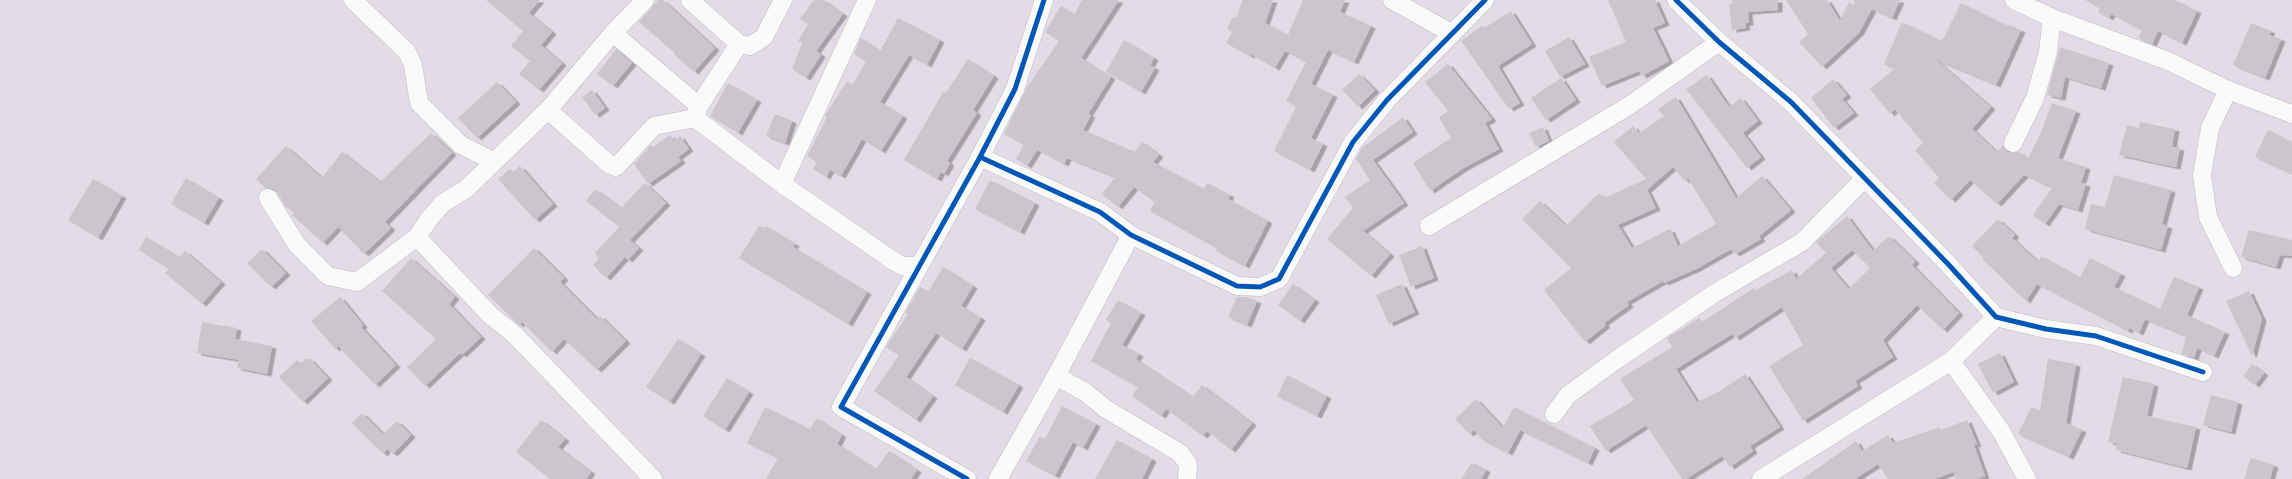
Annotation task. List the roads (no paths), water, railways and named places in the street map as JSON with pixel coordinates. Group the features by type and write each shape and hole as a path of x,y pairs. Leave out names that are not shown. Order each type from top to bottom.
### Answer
{"street":[{"path":"353,0 408,52 413,65 419,103 461,145 493,161"},
{"path":"268,198 297,245 328,276 358,282 417,237 429,219 443,203 466,189 493,161 548,110 613,33 645,0"},
{"path":"690,0 739,44 750,46 764,37 783,0"},
{"path":"782,184 867,0"},
{"path":"966,479 841,407 918,266 980,157 1015,89 1044,0"},
{"path":"1392,0 1451,33"},
{"path":"980,157 1100,212 1131,236 1237,286 1260,288 1279,279 1353,142 1387,100 1485,0"},
{"path":"1676,0 1718,42 1791,102 1996,317 2046,329 2096,336 2203,372"},
{"path":"2014,0 2052,18 2168,60 2228,90 2292,114"},
{"path":"2013,143 2035,98 2048,52 2052,18"},
{"path":"613,33 697,112 782,184 892,260 904,266 918,266"},
{"path":"1429,226 1630,105 1718,42"},
{"path":"548,110 610,165 616,167 654,126 697,112 739,44"},
{"path":"2228,90 2210,128 2202,175 2208,216 2233,268"},
{"path":"1554,414 1568,395 1619,358 1715,293 1802,242 1864,179"},
{"path":"998,479 1056,376 1131,236"},
{"path":"417,237 490,315 515,335 653,479"},
{"path":"1761,479 1951,361 1996,317"},
{"path":"1951,361 2002,431 2027,479"},
{"path":"1056,376 1085,392 1106,409 1180,453 1188,464 1190,479"}]}
